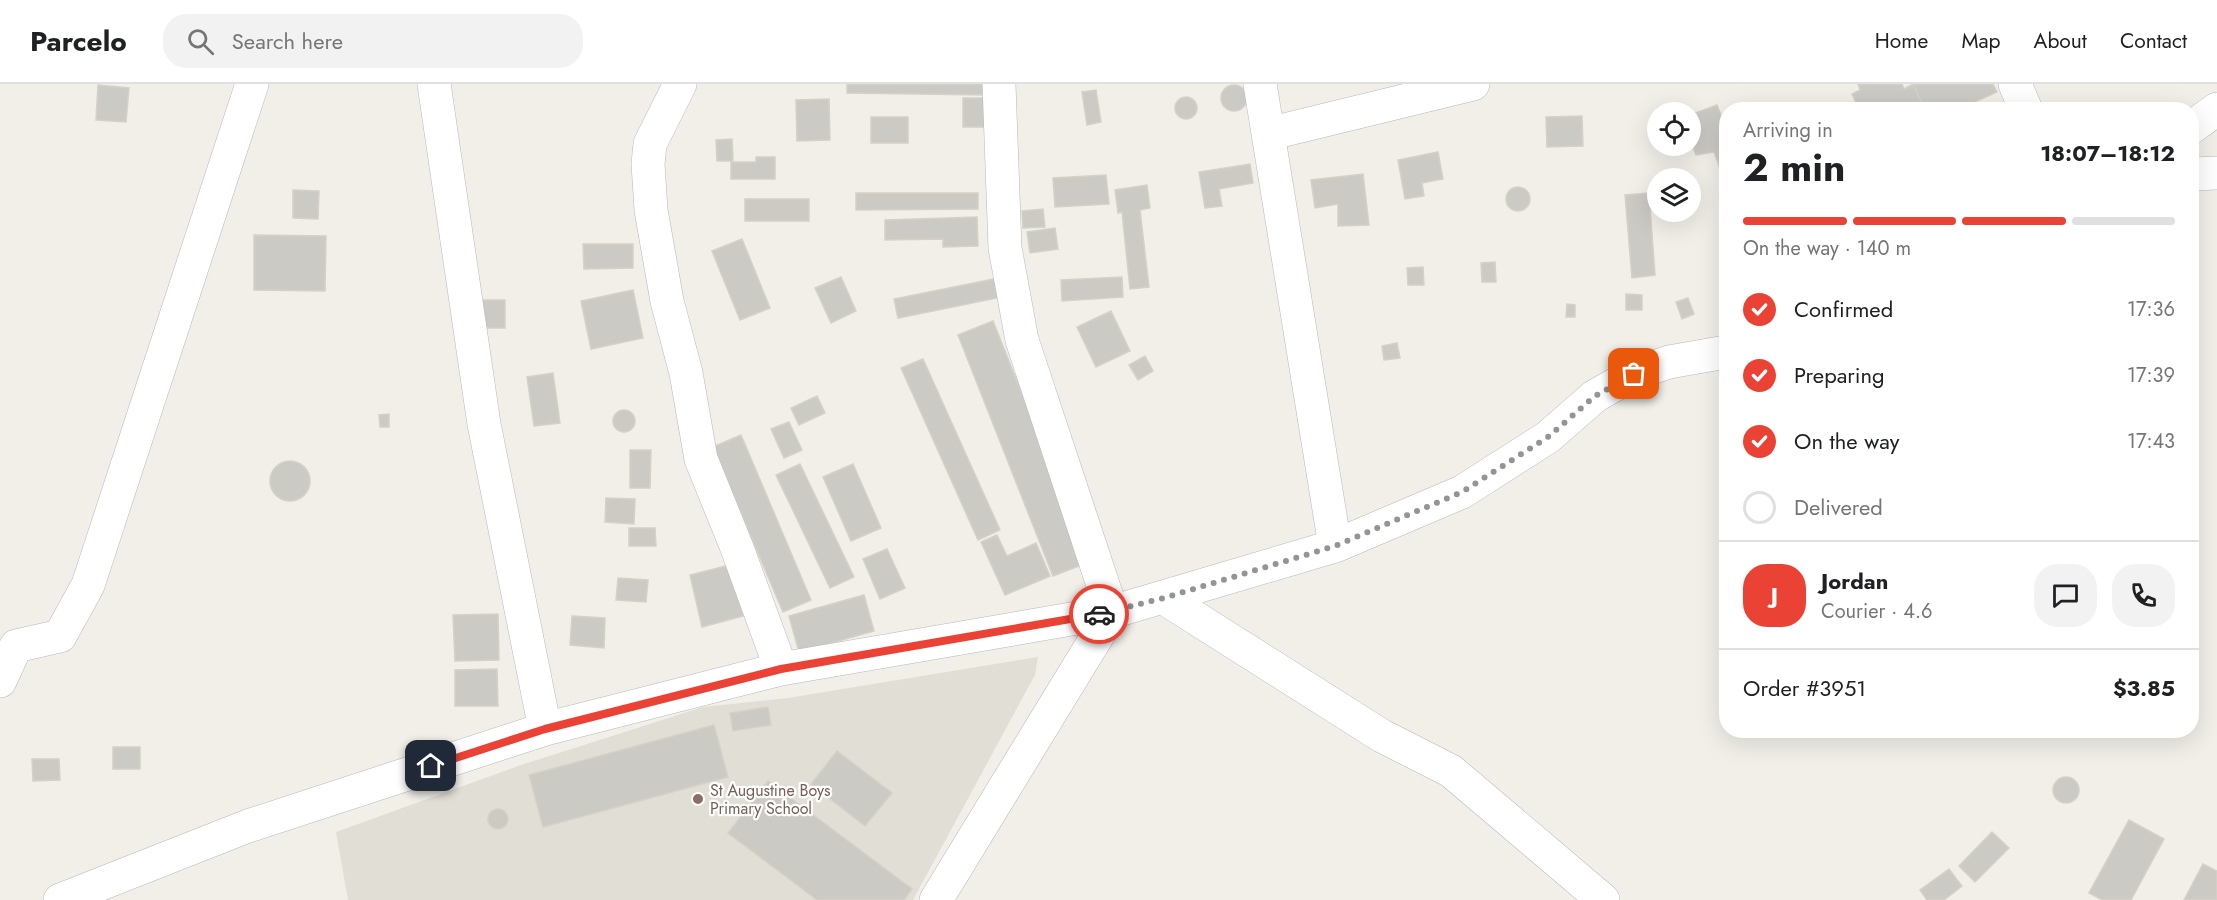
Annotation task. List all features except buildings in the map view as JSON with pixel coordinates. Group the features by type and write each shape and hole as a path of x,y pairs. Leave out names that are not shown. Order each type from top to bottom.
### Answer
{"street":[{"path":"0,681 16,646 60,636 88,585 252,84"},
{"path":"434,84 484,424 545,729"},
{"path":"680,84 650,144 648,164 651,210 667,301 686,373 701,459 737,548 781,669"},
{"path":"936,900 1112,612 1022,340 1005,248 999,84"},
{"path":"1260,84 1335,546"},
{"path":"1268,134 1473,84"},
{"path":"2015,84 2023,102"},
{"path":"2199,122 2217,109"},
{"path":"2199,174 2217,173"},
{"path":"60,900 248,826 545,729 781,669 1112,612 1335,546 1462,492 1548,437 1595,396 1634,374 1669,362 1719,353"},
{"path":"1164,598 1382,736 1451,771 1604,900"}],"shaded area":[{"name":"St Augustine Boys Primary School","path":"1038,657 1035,675 913,900 348,900 336,832 518,766 703,707 788,698"}],"way so far":[{"path":"1099,614 1164,598 1335,546 1462,492 1548,437 1595,396 1634,374"}],"place":[{"name":"St Augustine Boys Primary School","path":"698,799"}],"route":[{"path":"431,766 545,729 781,669 1099,614"}]}
